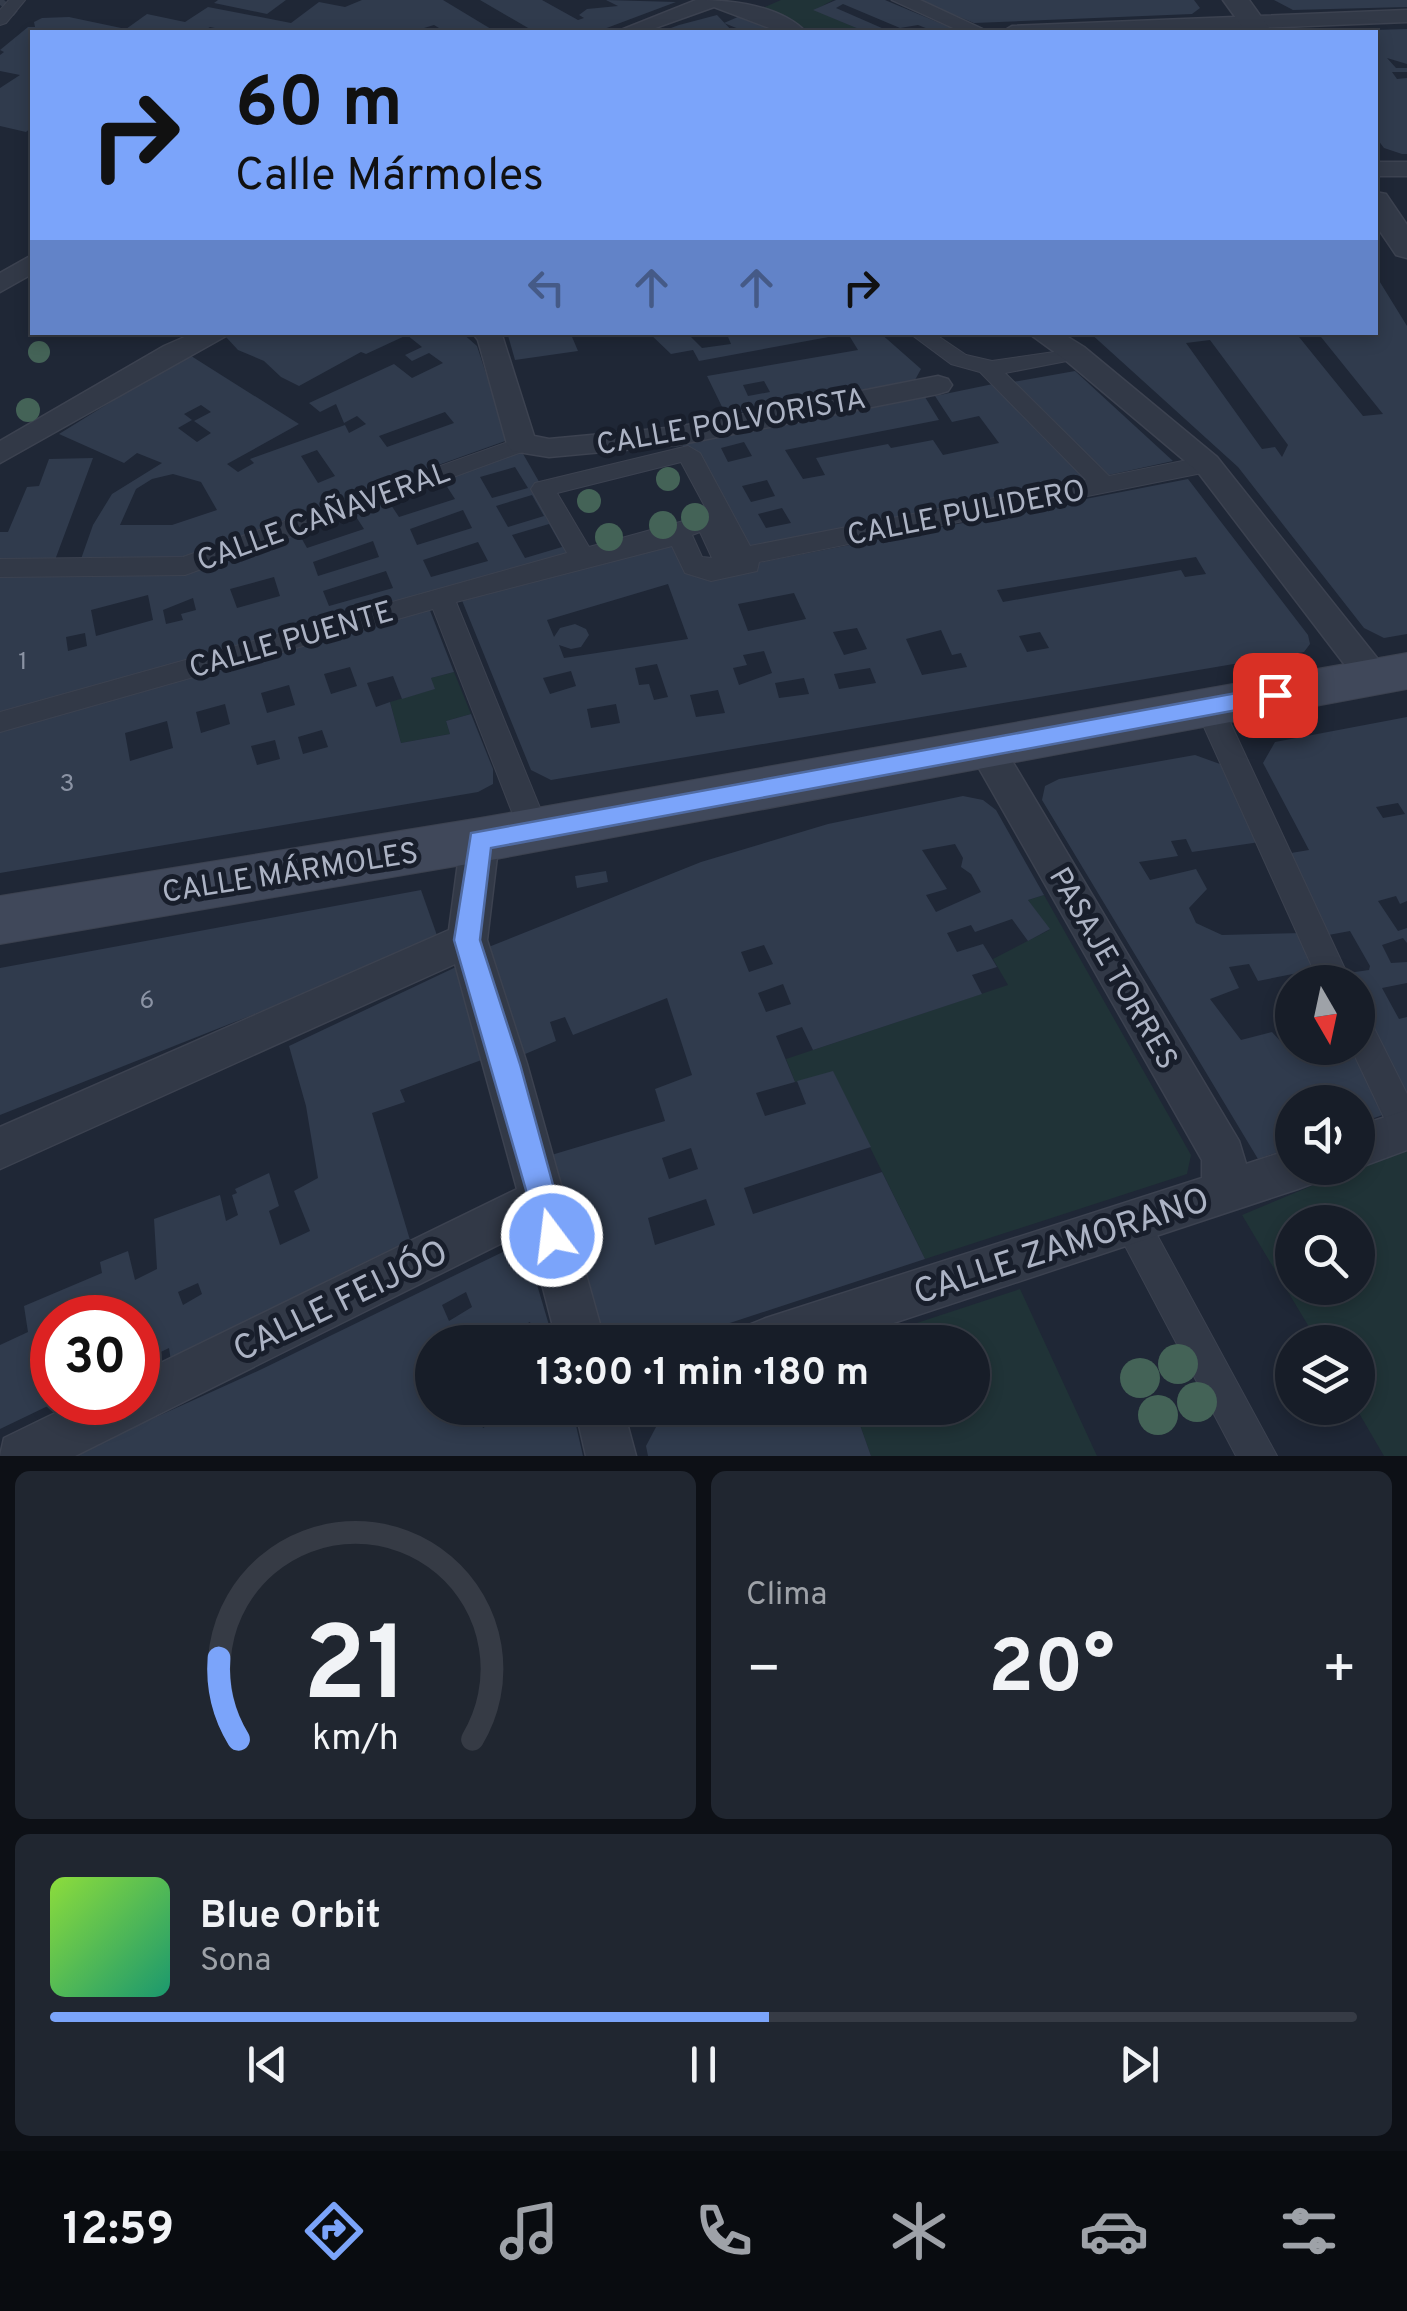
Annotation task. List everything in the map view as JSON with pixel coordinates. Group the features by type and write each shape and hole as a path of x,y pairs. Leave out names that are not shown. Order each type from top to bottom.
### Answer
{"main road":[{"name":"CALLE MÁRMOLES","path":"0,920 480,840 1390,674"}],"street":[{"path":"0,20 17,0"},
{"path":"631,30 712,0 791,30"},
{"path":"902,0 974,30"},
{"path":"1046,30 1249,18 1407,16"},
{"path":"1378,169 1407,169"},
{"path":"1378,205 1407,248"},
{"path":"0,284 30,264"},
{"path":"0,454 174,352 213,335"},
{"path":"488,335 522,444"},
{"path":"922,335 958,362 996,376 1105,485"},
{"path":"1045,335 1074,353 1208,464 1390,674"},
{"path":"996,376 1074,353"},
{"path":"938,385 958,362"},
{"name":"CALLE POLVORISTA","path":"522,444 563,447 677,436 938,385"},
{"name":"CALLE CAÑAVERAL","path":"0,568 185,566 522,444"},
{"path":"688,454 748,566 711,572 707,565 694,567 680,535 585,562 583,558 543,489 688,454"},
{"name":"CALLE PULIDERO","path":"583,558 707,522 725,560 1208,464"},
{"name":"CALLE PUENTE","path":"0,722 583,558"},
{"path":"442,597 534,830"},
{"path":"1210,707 1327,965"},
{"name":"PASAJE TORRES","path":"986,748 1224,1156 1216,1194"},
{"path":"480,840 467,940 506,1064 576,1325"},
{"path":"0,1148 467,940"},
{"path":"1375,1063 1407,1130 1375,1141"},
{"name":"CALLE ZAMORANO","path":"818,1325 1275,1175"},
{"name":"CALLE FEIJÓO","path":"160,1388 542,1200"},
{"path":"1130,1222 1257,1456"},
{"path":"22,1456 84,1425"}],"green space":[{"path":"781,0 833,0 815,10 861,30 809,30 760,9"},
{"path":"454,672 471,714 446,721 450,734 401,743 390,702 434,689 431,678"},
{"path":"1044,895 1191,1155 1187,1174 925,1259 833,1072 795,1082 786,1059 1008,985 993,959 1049,930 1028,900"},
{"path":"1407,1146 1407,1456 1384,1456 1366,1425 1375,1425 1375,1325 1308,1325 1296,1305 1375,1305 1375,1205 1275,1205 1275,1270 1242,1215 1314,1185 1375,1185 1375,1159"},
{"path":"1020,1289 1097,1456 871,1456 860,1425 990,1425 990,1325 911,1325"}],"building":[{"path":"286,0 267,14 214,3"},
{"path":"362,0 443,0 493,30 435,30 439,28 434,25 418,30 30,30 30,129 26,132 0,126 0,88 20,75 0,71 0,55 4,52 0,50 42,18 69,17 126,29 147,14 185,22 208,7 291,23 319,2 345,7"},
{"path":"480,0 542,0 578,20 584,18 579,15 587,9 618,6 606,0 676,2 601,30 532,30"},
{"path":"836,0 885,0 956,30 926,30 918,25 900,28 843,4 836,8 886,30 861,30 813,10"},
{"path":"918,0 1194,0 1200,8 1192,14 974,23"},
{"path":"1274,0 1407,0 1407,7 1293,10"},
{"path":"717,15 731,30 665,30"},
{"path":"740,16 774,30 741,30 724,23"},
{"path":"1407,29 1407,64 1387,58 1396,68 1407,68 1407,72 1392,72 1397,79 1407,78 1407,154 1384,148 1378,140 1375,30"},
{"path":"1378,279 1407,326 1407,634 1384,638 1364,628 1238,467 1092,335 1297,335 1363,416 1383,414 1319,335 1378,335","holes":["1210,340 1288,445 1282,457 1275,447 1262,449 1186,343"]},
{"path":"407,335 366,354 361,352 299,386 281,377 264,361 238,350 226,337"},
{"path":"407,335 464,335 477,346 508,440 179,558 81,559 93,525 112,494 162,463 137,453 124,463 59,434 188,354 299,424 227,464 238,472 254,463 250,459 345,425 349,433 366,424 357,416 344,423 336,404 320,412 309,403 394,364 412,378 443,363 429,353 412,361 405,355 422,347","holes":["201,405 211,412 194,421 211,433 197,442 178,428 192,420 184,414","445,412 454,423 387,447 379,436","317,450 335,476 318,483 301,456","173,474 201,482 217,510 172,525 120,525 136,489 152,479"]},
{"path":"508,335 571,335 578,351 515,360"},
{"path":"651,335 689,335 702,348 731,344 727,335 840,335 699,361 693,350 671,354"},
{"path":"849,335 882,335 921,369 915,380 726,415 707,376 858,350","holes":["764,381 770,392 748,396 743,385"]},
{"path":"1075,371 1173,461 1109,475 1013,382"},
{"path":"993,384 1089,480 739,548 682,444 925,397 939,420 785,450 803,479 825,475 816,458 888,444 891,448 933,440 943,455 999,443 979,416 952,422 935,396","holes":["744,442 752,456 728,462 721,448","767,480 775,496 751,502 742,486","782,508 791,523 766,528 758,514"]},
{"path":"522,452 580,553 0,715 0,575 189,573 298,532 307,548 364,529 353,512 387,499 399,517 455,499 442,479","holes":["515,467 528,488 492,498 480,477","532,495 544,516 508,527 496,506","463,510 472,528 417,545 410,529","549,524 562,547 525,558 512,535","373,541 379,557 318,576 313,562","478,542 488,561 431,577 423,560","386,571 393,588 329,606 323,591","274,577 280,596 237,608 230,589","148,595 153,620 96,636 91,610","193,598 196,610 181,614 183,620 166,624 163,610","85,633 87,646 68,651 66,637"]},
{"path":"93,458 55,560 0,561 0,532 8,532 27,487 39,486 49,459"},
{"path":"1188,479 1308,635 1310,644 1304,652 551,780 531,770 461,598 680,535 711,572","holes":["1196,557 1206,574 1185,577 1181,570 1003,602 997,590","668,584 688,639 564,658 559,645 581,647 589,635 575,624 560,628 554,637 547,620","794,593 806,619 748,631 738,604","857,628 867,649 844,655 833,632","941,630 952,655 961,653 967,667 922,675 906,639","1040,632 1049,648 1027,652 1019,636","764,651 772,673 739,685 733,668 747,665 743,655","657,664 668,697 654,700 649,684 639,685 635,668","870,668 876,683 839,689 834,674","571,671 576,686 550,694 543,678","804,678 809,694 779,698 775,683","718,690 725,713 696,717 690,695","616,704 620,723 591,728 587,709"]},
{"path":"429,608 454,672 431,678 435,689 402,699 393,676 367,683 376,707 390,702 401,743 450,734 446,721 471,714 493,769 493,784 478,792 0,873 0,729","holes":["350,667 357,686 331,694 324,674","289,685 295,705 267,713 261,693","225,704 230,724 201,733 196,712","167,721 173,748 130,761 125,733","322,730 328,747 303,754 298,737","275,740 280,759 257,765 251,746"]},
{"path":"1407,717 1407,901 1400,904 1396,896 1378,901 1398,931 1407,928 1407,943 1403,938 1382,945 1391,963 1407,962 1407,983 1382,988 1399,1019 1407,1017 1407,1095 1375,1036 1375,965 1369,965 1350,931 1323,936 1285,854 1309,850 1263,763 1275,742","holes":["1398,803 1405,814 1383,818 1376,807"]},
{"path":"1195,755 1220,764 1260,842 1192,852 1186,839 1171,841 1178,856 1139,862 1150,880 1196,869 1207,889 1189,908 1196,923 1222,935 1302,933 1316,965 1275,965 1275,978 1258,981 1249,964 1229,967 1239,988 1210,999 1241,1040 1272,1032 1275,1065 1364,1065 1374,1085 1275,1085 1275,1153 1258,1159 1042,800 1045,786 1059,779"},
{"path":"963,796 983,800 996,810 1044,895 1028,900 1050,929 1028,941 1012,919 975,932 971,925 947,933 957,952 983,944 997,967 972,975 982,994 813,1050 802,1027 776,1036 795,1082 756,1093 765,1116 806,1104 797,1081 833,1071 871,1147 744,1188 753,1214 882,1172 925,1259 724,1325 597,1325 548,1156 665,1121 655,1089 692,1075 667,998 573,1035 565,1017 550,1022 556,1041 518,1057 486,948 701,862 828,824","holes":["955,844 963,858 961,867 971,874 981,892 936,912 926,895 947,889 922,850","764,945 773,964 749,972 741,952","783,984 791,1004 766,1012 758,993","691,1148 698,1169 669,1179 662,1158","706,1199 715,1225 655,1245 648,1218"]},
{"path":"606,871 608,882 577,888 575,876"},
{"path":"421,890 439,941 0,1115 0,968"},
{"path":"456,967 487,1058 400,1090 405,1102 372,1113 410,1240 328,1280 330,1286 171,1361 169,1348 160,1352 160,1295 50,1295 102,1273 100,1262 128,1251 135,1280 157,1269 154,1219 220,1195 226,1221 238,1215 232,1195 237,1193 235,1189 269,1173 279,1206 269,1211 280,1245 310,1231 294,1191 318,1178 306,1106 289,1046","holes":["198,1283 202,1294 183,1305 178,1292"]},
{"path":"1375,1087 1388,1113 1375,1118"},
{"path":"515,1246 527,1251 549,1325 415,1325 415,1425 483,1428 576,1425 583,1456 70,1456 138,1425 160,1425 160,1415","holes":["466,1292 472,1307 449,1321 442,1305"]},
{"path":"30,1303 30,1415 0,1429 0,1345 28,1332 24,1306"},
{"path":"657,1425 860,1425 871,1456 648,1456 646,1446"}],"tunnel":[{"path":"0,5 4,0"}],"route":[{"path":"552,1236 506,1064 467,940 480,840 1275,695"}]}
